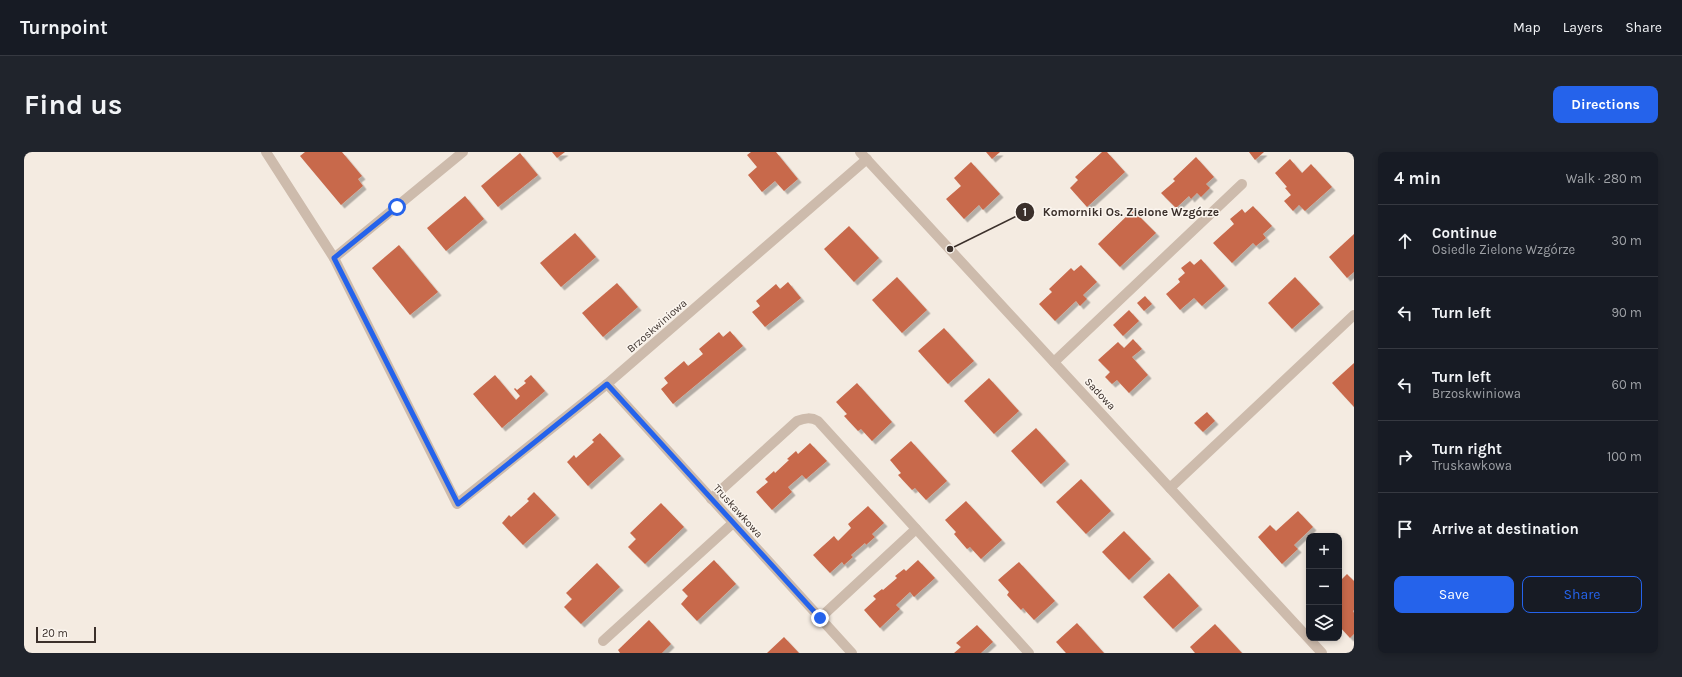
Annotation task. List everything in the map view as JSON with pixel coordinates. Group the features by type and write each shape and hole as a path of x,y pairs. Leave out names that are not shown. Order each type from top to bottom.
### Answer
{"street":[{"path":"266,152 334,258 463,152"},
{"name":"Sadowa","path":"860,152 1322,653"},
{"name":"Brzoskwiniowa","path":"334,258 458,504 607,384 867,160"},
{"path":"1054,362 1242,184"},
{"path":"1170,488 1354,315"},
{"name":"Truskawkowa","path":"607,384 852,653"},
{"path":"711,499 797,421 808,418 814,419 823,427 1026,652"},
{"path":"604,641 733,523"},
{"path":"820,618 916,530"}],"building":[{"path":"305,152 342,152 362,176 358,179 363,186 341,205 300,156"},
{"path":"552,152 565,152 557,158"},
{"path":"751,152 776,152 798,179 784,191 775,181 762,192 748,175 757,167 747,155"},
{"path":"986,152 1000,152 992,159"},
{"path":"1102,152 1107,152 1125,172 1087,207 1070,188 1078,180 1075,177"},
{"path":"1249,152 1264,152 1255,160"},
{"path":"520,153 538,175 498,207 481,186"},
{"path":"1196,157 1214,177 1206,184 1210,188 1201,197 1197,193 1191,199 1189,196 1176,208 1161,193 1175,181 1173,179"},
{"path":"1290,159 1302,173 1311,164 1332,187 1305,211 1299,205 1293,211 1284,201 1291,195 1285,188 1287,187 1275,173"},
{"path":"971,162 1000,194 983,210 979,205 964,219 946,199 961,186 954,178"},
{"path":"465,196 484,219 446,251 427,228"},
{"path":"1253,206 1272,226 1263,234 1266,238 1256,246 1253,243 1232,263 1213,243 1234,224 1230,219 1242,209 1245,213"},
{"path":"1133,210 1156,233 1120,267 1098,244"},
{"path":"849,226 879,258 854,282 824,249"},
{"path":"575,233 596,257 561,287 540,263"},
{"path":"1354,234 1354,272 1347,278 1329,257"},
{"path":"399,245 438,292 410,315 372,268"},
{"path":"1201,259 1225,286 1202,306 1194,298 1180,310 1166,294 1180,282 1178,279 1185,273 1181,268 1190,261 1194,265"},
{"path":"1081,265 1097,282 1083,295 1087,299 1080,306 1076,301 1055,321 1039,304 1052,292 1049,289 1071,268 1074,271"},
{"path":"897,277 927,310 902,333 872,300"},
{"path":"1295,277 1320,304 1292,329 1268,303"},
{"path":"788,282 801,298 765,327 752,312 760,306 756,301 776,284 780,289"},
{"path":"617,283 638,307 603,337 582,313"},
{"path":"1145,296 1152,304 1144,311 1137,303"},
{"path":"1129,310 1139,321 1123,336 1113,325"},
{"path":"944,328 974,361 948,384 918,351"},
{"path":"730,331 743,346 673,404 661,389 668,383 664,378 684,361 688,366 703,354 699,349 719,332 723,337"},
{"path":"1133,339 1142,349 1132,357 1148,375 1129,393 1117,380 1112,384 1105,377 1110,372 1098,360 1118,342 1124,348"},
{"path":"1354,363 1354,407 1332,383"},
{"path":"495,375 516,400 520,396 514,389 515,388 517,390 526,383 524,381 531,375 545,391 502,428 473,394"},
{"path":"989,378 1019,411 994,434 964,401"},
{"path":"857,383 892,422 872,441 861,429 858,431 844,416 847,414 836,402"},
{"path":"1207,412 1215,421 1203,432 1194,423"},
{"path":"1036,428 1066,461 1041,484 1011,451"},
{"path":"600,433 621,456 588,486 567,462 574,455 576,458 594,442 592,440"},
{"path":"911,441 947,481 926,500 915,488 912,490 898,475 901,473 890,460"},
{"path":"810,443 827,461 806,479 802,475 788,487 792,492 772,510 756,492 768,482 765,479 774,471 775,473 789,460 787,459 796,451 798,454"},
{"path":"1081,479 1111,511 1086,534 1056,502"},
{"path":"534,492 556,515 523,545 502,523 509,515 511,517 529,501 527,499"},
{"path":"966,501 1002,540 981,559 970,547 967,549 954,534 956,532 945,520"},
{"path":"661,503 684,527 645,564 628,547 636,539 630,533"},
{"path":"868,506 884,523 872,534 875,537 851,555 853,557 844,565 842,562 830,573 813,555 834,536 838,541 851,528 848,524"},
{"path":"1298,511 1313,527 1294,545 1298,549 1282,564 1258,537 1270,525 1276,531"},
{"path":"1124,531 1151,559 1129,580 1102,552"},
{"path":"714,560 736,584 697,621 681,604 688,596 682,590"},
{"path":"918,560 935,578 914,597 910,592 896,605 900,609 880,628 864,610 876,599 873,596 897,578 895,576 904,569 906,571"},
{"path":"1019,562 1055,601 1034,620 1023,608 1021,610 1007,595 1009,592 998,580"},
{"path":"597,563 620,587 581,624 564,607 572,599 566,593"},
{"path":"1169,573 1199,606 1173,629 1143,597"},
{"path":"1347,574 1354,581 1354,634 1350,638 1342,629 1342,579"},
{"path":"649,620 671,644 662,653 620,653 618,650"},
{"path":"1077,623 1104,653 1066,653 1056,642"},
{"path":"1215,624 1242,653 1195,653 1190,647"},
{"path":"977,625 993,642 981,653 954,653 961,647 956,643"},
{"path":"784,637 799,653 767,653"}],"place":[{"name":"Komorniki Os. Zielone Wzgórze","path":"950,249"}],"route":[{"path":"397,207 334,258 458,504 607,384 820,618"}]}
